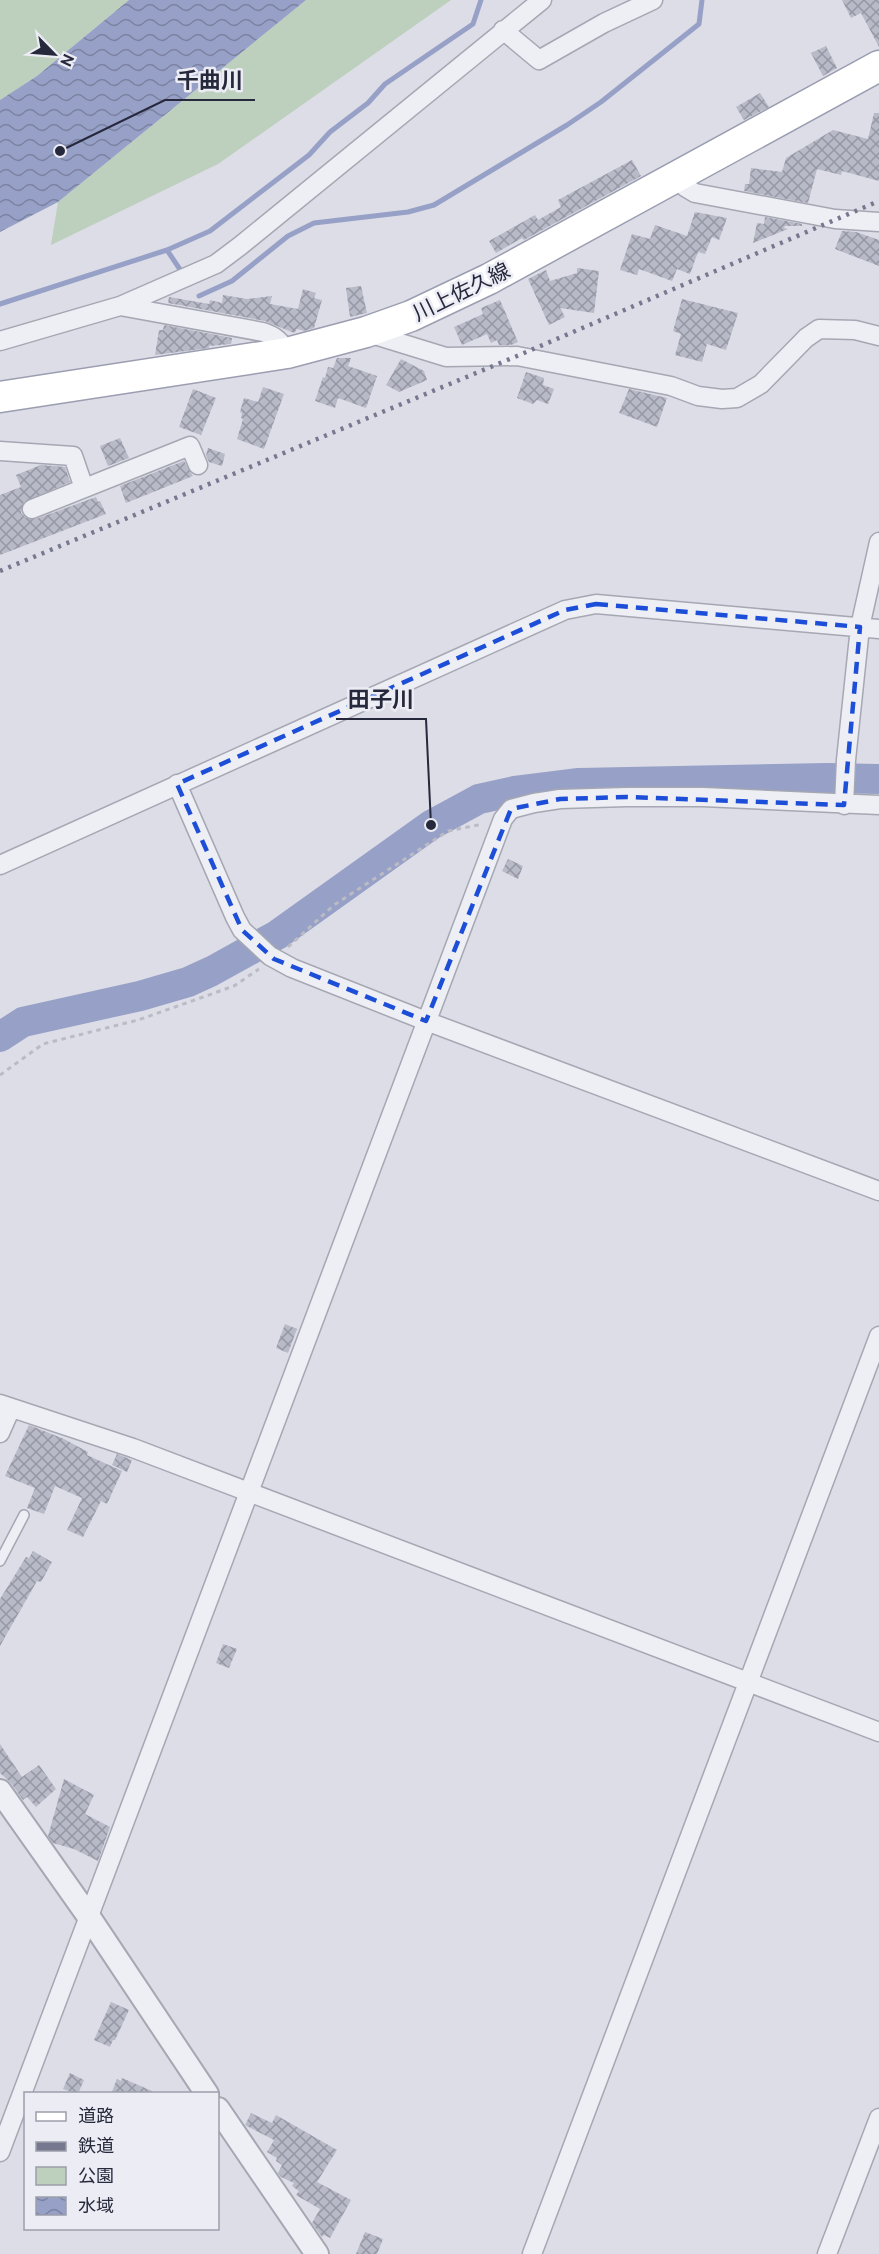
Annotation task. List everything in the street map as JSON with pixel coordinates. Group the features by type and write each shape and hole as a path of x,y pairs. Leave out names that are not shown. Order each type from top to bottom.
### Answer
{"main road":[{"name":"川上佐久線","path":"0,397 287,353 366,332 411,315 489,279 879,66"}],"street":[{"path":"0,341 120,306 216,264 391,125 542,0"},
{"path":"503,30 539,60 604,23 654,0"},
{"path":"677,177 685,187 695,193 835,219 879,222"},
{"path":"120,306 263,332 273,335 281,342 287,353"},
{"path":"366,332 446,357 517,356 671,386 698,396 722,399 737,398 761,384 806,338 819,329 855,330 879,336"},
{"path":"32,509 190,446 198,465"},
{"path":"0,451 73,456 84,488"},
{"path":"844,800 860,627 879,542"},
{"path":"0,865 566,610 596,604 879,629"},
{"path":"177,784 242,930 270,956 292,968 426,1021 879,1191"},
{"path":"0,2152 503,819 511,809 560,799 703,797 844,800 879,805"},
{"path":"532,2254 750,1683 879,1336"},
{"path":"0,1432 6,1406 133,1448 879,1732"},
{"path":"0,1791 206,2092"},
{"path":"219,2110 317,2254"},
{"path":"826,2254 879,2118"}],"lane":[{"path":"0,1561 24,1515"}],"highlighted area":[{"path":"596,604 860,627 844,805 627,797 560,799 511,809 426,1021 274,959 242,930 177,784 565,610"}],"green space":[{"path":"0,0 129,0 37,76 0,100"},
{"path":"306,0 451,0 218,164 51,245 58,202"}],"water":[{"path":"129,0 306,0 58,202 0,232 0,100 37,76"}],"building":[{"path":"842,0 879,0 879,47 861,13 851,18"},
{"path":"826,46 837,68 823,76 811,53"},
{"path":"760,93 769,107 744,120 736,107"},
{"path":"874,113 879,113 879,181 842,171 841,175 817,169 808,203 744,191 745,184 749,184 751,168 782,172 786,158 833,130 868,139"},
{"path":"632,160 641,176 496,253 489,241 535,215 538,220 561,207 558,200"},
{"path":"695,212 727,218 719,240 712,237 705,254 698,252 690,274 677,269 672,281 639,269 637,275 620,270 632,234 650,239 655,225 687,236"},
{"path":"765,217 802,224 802,226 785,226 784,228 788,229 753,243 757,223 764,224"},
{"path":"842,231 856,232 879,240 879,266 835,249"},
{"path":"577,268 599,271 594,313 560,308 565,317 549,325 528,279 546,270 550,281 577,273"},
{"path":"361,286 367,313 350,317 346,288"},
{"path":"303,289 316,293 314,298 322,300 314,328 304,331 297,329 294,333 265,321 168,303 169,297 209,304 210,300 222,303 223,295 247,299 272,296 270,304 298,309"},
{"path":"682,299 738,313 726,350 707,344 702,362 675,355 681,334 673,331"},
{"path":"500,300 518,342 511,345 499,345 497,340 491,343 487,334 462,345 454,327 483,314 481,308"},
{"path":"164,325 232,338 231,344 155,355 159,330 163,330"},
{"path":"337,358 351,358 348,366 377,376 366,408 338,398 335,408 315,401 328,367 333,368"},
{"path":"401,359 424,371 427,380 399,392 386,385"},
{"path":"526,372 544,378 543,385 554,389 548,404 537,400 533,404 517,398"},
{"path":"263,387 284,394 264,449 237,439 243,419 240,412 244,398 258,402"},
{"path":"193,389 216,398 201,435 179,427"},
{"path":"629,389 667,398 657,427 619,413"},
{"path":"120,438 129,458 108,466 100,446"},
{"path":"208,448 225,454 222,466 209,462 206,455"},
{"path":"184,461 193,476 126,503 120,486"},
{"path":"41,465 65,467 70,482 24,502 21,513 26,518 36,519 96,497 106,514 0,555 0,495 21,487 16,475"},
{"path":"508,859 523,866 518,879 502,871"},
{"path":"285,1324 297,1329 288,1353 276,1348"},
{"path":"29,1425 64,1439 88,1452 87,1455 122,1471 107,1504 101,1501 83,1537 67,1530 82,1498 55,1486 44,1514 27,1508 35,1488 5,1476"},
{"path":"117,1454 132,1460 127,1472 112,1465"},
{"path":"33,1551 52,1562 41,1582 37,1581 0,1646 0,1599 26,1557 29,1558"},
{"path":"223,1644 237,1649 229,1668 216,1663"},
{"path":"0,1744 22,1777 39,1765 56,1789 36,1807 27,1797 23,1800 11,1783 0,1773"},
{"path":"64,1779 94,1795 85,1814 110,1827 98,1861 74,1849 53,1843 48,1836"},
{"path":"111,2002 129,2010 110,2047 94,2040"},
{"path":"70,2073 84,2080 79,2092 63,2089"},
{"path":"122,2078 152,2092 112,2092 117,2079 121,2081"},
{"path":"251,2113 272,2123 276,2115 337,2150 317,2182 351,2200 330,2238 324,2235 322,2237 312,2223 320,2209 296,2195 299,2191 292,2186 294,2183 281,2177 278,2173 282,2165 276,2161 277,2158 267,2152 274,2140 245,2125"},
{"path":"365,2232 383,2239 377,2254 356,2254"}],"waterway":[{"path":"0,304 167,250 210,231 309,155 330,132 368,103 385,84 473,24 481,0"},
{"path":"199,296 232,281 288,236 314,223 408,212 434,205 601,102 699,24 702,0"},
{"path":"167,250 181,271"},
{"path":"0,1037 23,1022 140,996 188,982 212,971 277,935 431,825 479,799 515,791 579,783 879,779"}],"railway":[{"path":"0,571 517,356 879,201"}],"place":[{"name":"千曲川","path":"60,151"},
{"name":"田子川","path":"431,825"}]}
